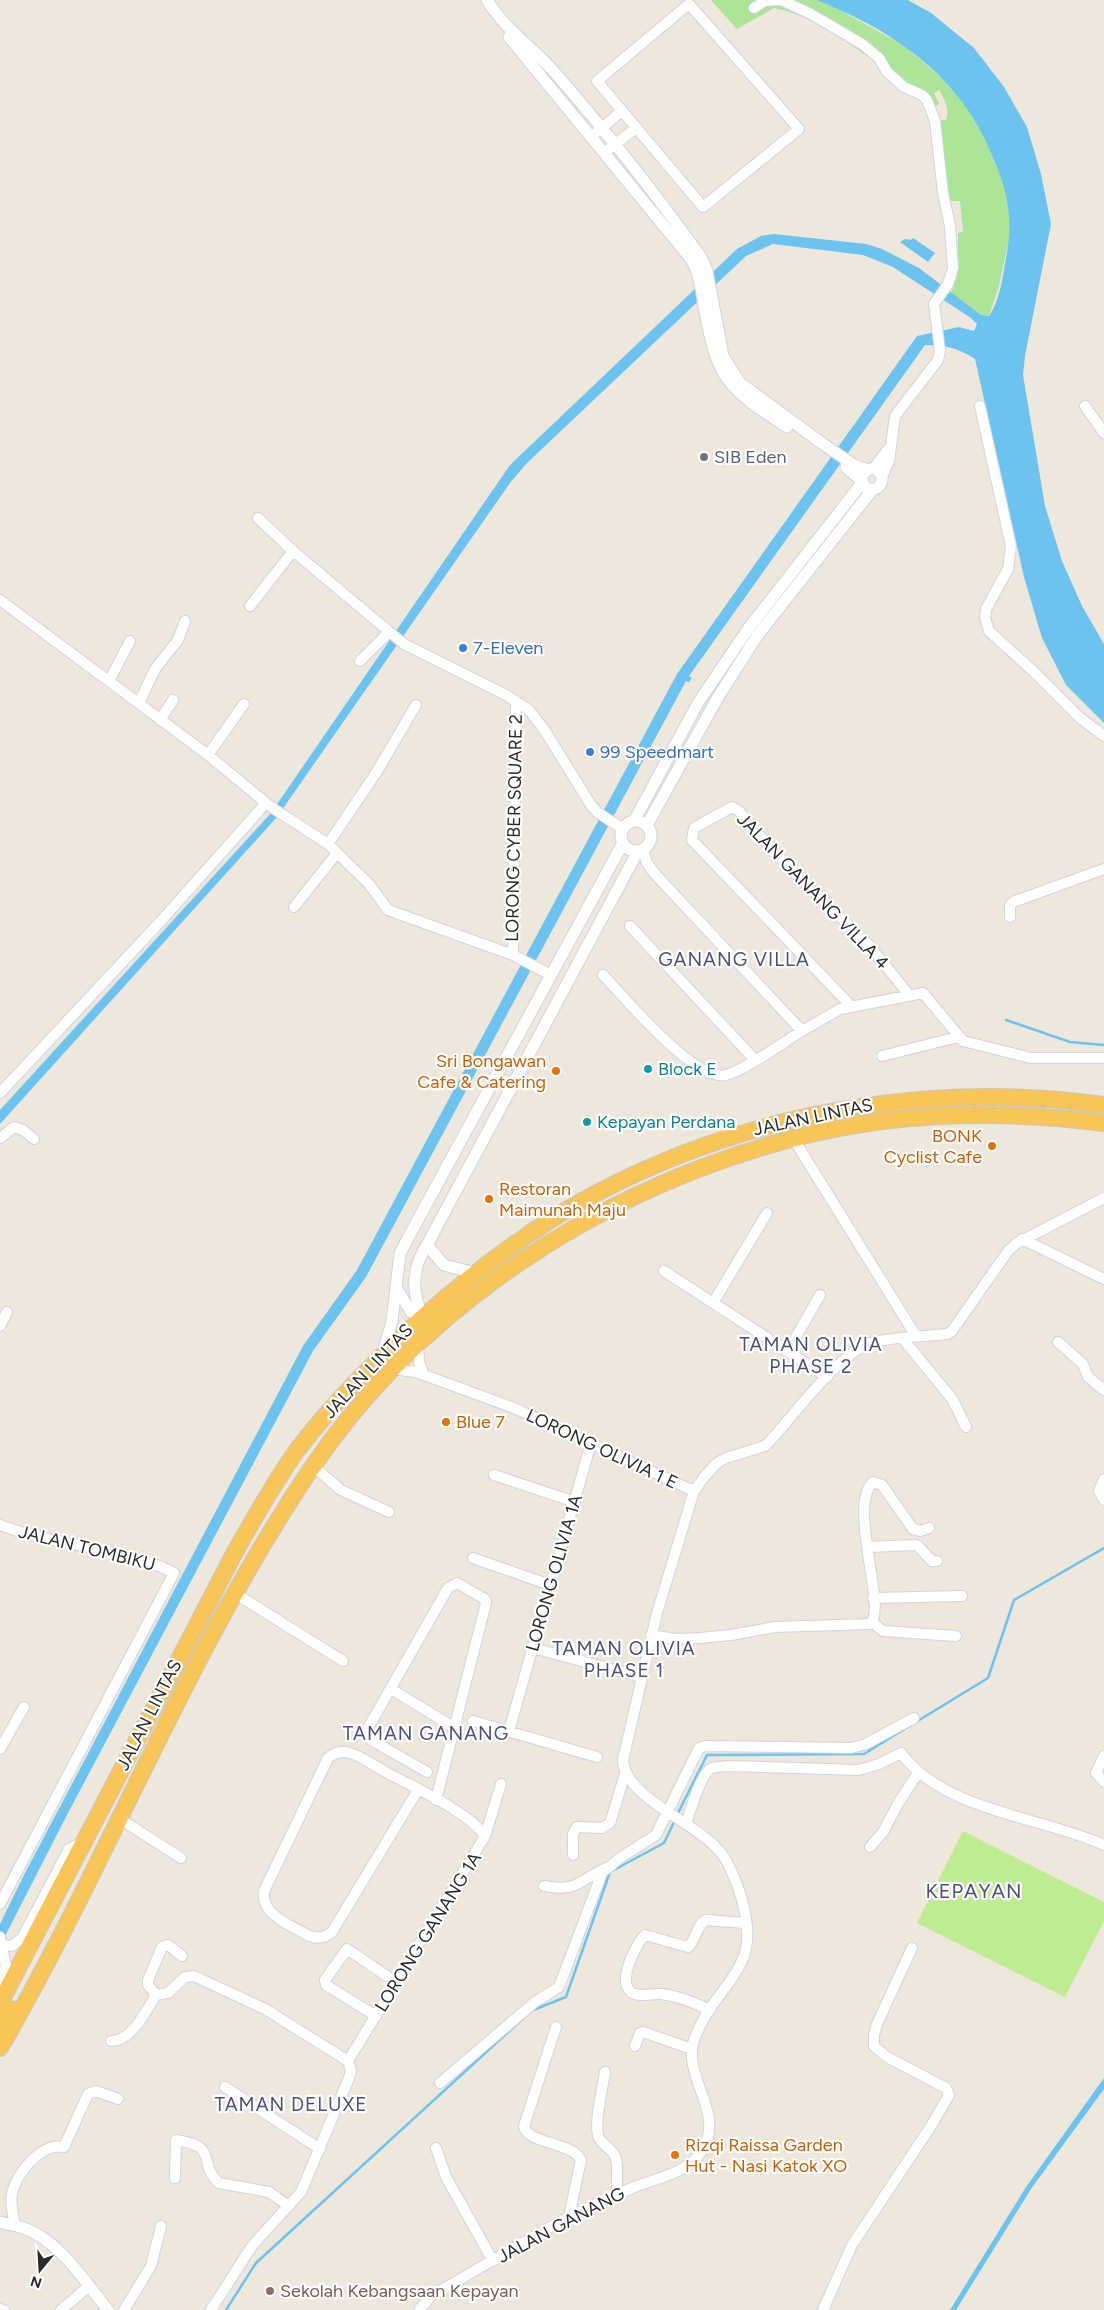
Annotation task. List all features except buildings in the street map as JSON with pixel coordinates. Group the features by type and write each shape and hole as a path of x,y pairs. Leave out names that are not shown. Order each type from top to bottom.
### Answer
{"highway":[{"name":"JALAN LINTAS","path":"0,2003 254,1518 295,1454 332,1408 383,1353 476,1273 530,1233 584,1200 673,1159 717,1143 781,1124 828,1113 895,1103 961,1098 1028,1098 1104,1106"},
{"path":"828,1113 835,1120 835,1130"},
{"name":"JALAN LINTAS","path":"0,2048 120,1819 190,1678 236,1594 311,1468 392,1369 434,1330 487,1286 573,1228 626,1200 679,1177 793,1138 897,1120 961,1115 1026,1116 1104,1123"},
{"path":"295,1454 305,1457 314,1453 346,1423"},
{"path":"0,2023 10,2009 21,2011"}],"street":[{"path":"488,0 509,38 703,273"},
{"path":"634,821 698,703 748,629 862,482 863,474 874,472 889,461 895,416 937,361 939,346 934,310 937,299 948,284 953,268 950,226 943,193 934,121 927,100 922,95 904,87 887,72 879,58 862,44 811,14 781,0 765,1 754,8"},
{"path":"690,4 799,129 703,207 622,111 597,81 690,4"},
{"path":"498,17 543,59 602,127 702,259 708,303 723,356 740,383 821,446 853,468 865,487 873,490"},
{"path":"591,137 622,111"},
{"path":"604,153 636,128"},
{"path":"980,406 1011,546 1008,569 986,609 985,617 989,631 1033,670 1079,717 1104,736"},
{"path":"1085,406 1104,433"},
{"path":"853,468 874,472"},
{"path":"422,1318 416,1300 415,1275 427,1245 641,850 652,838 647,825 709,712 757,636 873,490 879,486 874,472"},
{"path":"258,518 293,552 404,644 516,701 528,710 545,731 597,812 619,826 623,843 629,849 641,850"},
{"path":"250,606 293,552"},
{"path":"0,600 208,755 282,815 328,844 369,884 388,910 517,957 551,975"},
{"path":"139,703 155,670 178,640 185,621"},
{"path":"360,661 391,634"},
{"path":"109,681 130,641"},
{"path":"160,720 173,700"},
{"name":"LORONG CYBER SQUARE 2","path":"516,701 517,957"},
{"path":"208,755 244,704"},
{"path":"328,844 376,773 416,705"},
{"path":"0,1093 269,805"},
{"name":"JALAN GANANG VILLA 4","path":"851,1006 692,840 694,828 732,807 739,811 774,851 869,945 909,995"},
{"path":"619,826 634,821 647,825"},
{"path":"383,1353 392,1321 400,1254 623,843"},
{"path":"641,850 655,874 802,1031"},
{"path":"294,907 337,853"},
{"path":"1010,917 1010,906 1013,902 1104,869"},
{"path":"630,926 755,1060"},
{"path":"603,975 680,1054 701,1069 717,1076 730,1074 831,1013 851,1006 923,993 927,995 958,1037 970,1044 1027,1057 1104,1058"},
{"path":"882,1056 958,1037"},
{"path":"0,1138 14,1127 23,1130 34,1139"},
{"path":"793,1138 916,1336"},
{"path":"572,1855 573,1834 577,1827 602,1828 610,1822 626,1774 624,1750 651,1635 694,1491 705,1476 717,1463 726,1458 765,1446 770,1442 850,1354 860,1348 883,1340 947,1334 952,1331 1008,1251 1022,1239 1104,1198"},
{"path":"713,1302 767,1213"},
{"path":"1022,1239 1104,1279"},
{"path":"427,1245 444,1265 476,1273"},
{"path":"664,1271 828,1377"},
{"path":"397,1289 401,1300 411,1312 422,1318 434,1330"},
{"path":"788,1351 820,1295"},
{"path":"0,1326 7,1312"},
{"path":"903,1339 953,1400 966,1427"},
{"path":"1058,1342 1083,1364 1088,1377 1104,1390"},
{"path":"418,1344 424,1375"},
{"name":"LORONG OLIVIA 1 E","path":"392,1369 409,1370 514,1408 591,1443 665,1480 694,1491"},
{"name":"LORONG OLIVIA 1A","path":"509,1731 591,1443"},
{"path":"311,1468 320,1472 341,1490 388,1512"},
{"path":"494,1475 575,1502"},
{"path":"1104,1479 1099,1491 1104,1500"},
{"path":"872,1622 873,1598 864,1506 867,1491 873,1482 882,1485 913,1529 920,1531 929,1528"},
{"name":"JALAN TOMBIKU","path":"0,1525 36,1538 146,1561 174,1573 0,1904"},
{"path":"868,1547 917,1545 932,1561 937,1561"},
{"path":"473,1558 550,1585"},
{"path":"427,1772 371,1740 368,1728 448,1588 454,1583 462,1584 485,1600 486,1603 436,1800"},
{"path":"236,1594 343,1661"},
{"path":"873,1598 962,1596"},
{"path":"651,1635 675,1639 700,1638 774,1627 866,1625 872,1622"},
{"path":"872,1622 883,1631 956,1636"},
{"path":"533,1648 641,1676"},
{"path":"391,1689 455,1728"},
{"path":"0,1749 24,1707"},
{"path":"544,1886 568,1888 584,1882 654,1837 695,1753 702,1747 851,1748 866,1744 914,1718"},
{"path":"473,1721 597,1757"},
{"name":"LORONG GANANG 1A","path":"348,2061 486,1836 477,1825 436,1800 418,1790 351,1753 338,1752 328,1758 264,1891 264,1902 269,1911 309,1936 321,1938 332,1932 418,1790"},
{"path":"684,1823 708,1770 712,1768 859,1770 880,1764 901,1753 918,1773 944,1789 986,1806 1104,1845"},
{"path":"1104,1756 1096,1772 1104,1782"},
{"path":"870,1847 884,1832 899,1802 918,1773"},
{"name":"JALAN GANANG","path":"419,2310 425,2300 431,2296 569,2217 618,2193 678,2170 694,2160 703,2149 708,2136 709,2118 693,2062 692,2048 701,2022 744,1957 747,1937 746,1923 737,1886 724,1855 715,1844 667,1812 635,1786 626,1774"},
{"path":"486,1836 501,1784"},
{"path":"120,1819 181,1858"},
{"path":"1,1941 12,1946 22,1938 69,1849 83,1842"},
{"path":"440,2083 535,2002 559,1987 599,1880 607,1868"},
{"path":"710,2010 670,1995 631,1992 627,1987 631,1958 646,1936 688,1947 694,1941 700,1925 706,1920 733,1924 746,1923"},
{"path":"0,1983 6,1966 1,1941"},
{"path":"156,1995 148,1985 148,1980 162,1947 168,1945 182,1956"},
{"path":"823,2310 852,2245 917,2148 949,2095 946,2088 887,2057 874,2046 877,2024 912,1948"},
{"path":"376,2016 326,1985 325,1980 347,1949 397,1983"},
{"path":"111,2041 122,2039 131,2031 156,1995 168,1993 185,1976 194,1976 265,2009 348,2061 351,2071 301,2192 252,2246 211,2310"},
{"path":"556,2027 524,2126 528,2134 573,2152 581,2160 569,2217"},
{"path":"635,2046 640,2033 643,2032 692,2048"},
{"path":"605,2072 597,2130 601,2141 611,2148 615,2156 618,2193"},
{"path":"225,2087 320,2149"},
{"path":"108,2310 89,2286 45,2240 32,2231 6,2224 12,2193 23,2172 35,2158 52,2146 64,2147 88,2094 96,2091 118,2099"},
{"path":"175,2178 176,2140 190,2142 202,2149 212,2175 219,2183 269,2192 288,2206"},
{"path":"436,2148 446,2178 493,2262"},
{"path":"124,2310 151,2266 161,2226"},
{"path":"61,2310 89,2286"},
{"path":"0,2309 4,2310"}],"green space":[{"path":"711,0 816,0 838,9 905,46 954,89 973,115 987,141 1007,190 1011,230 999,286 989,316 981,315 951,293 958,274 958,233 963,232 960,201 949,201 937,121 946,120 947,108 939,90 934,93 939,104 936,106 921,92 899,79 837,35 791,12 774,8 737,29"},
{"path":"963,1831 1104,1902 1104,1921 1065,1997 917,1923"}],"water":[{"path":"816,0 908,0 931,13 974,48 1004,87 1027,127 1041,174 1051,224 1023,375 1045,506 1062,561 1082,606 1104,644 1104,723 1066,685 1042,638 1024,577 975,359 951,348 925,345 689,676 692,678 689,682 686,681 366,1277 313,1351 68,1813 0,1946 0,1924 24,1875 303,1346 357,1270 677,674 917,336 959,327 974,331 977,324 971,318 893,267 863,255 773,244 746,256 527,463 510,483 277,817 0,1124 0,1110 271,813 510,465 737,249 761,236 774,234 866,244 882,249 919,268 981,315 989,316 996,303 1002,280 1008,245 1009,220 1004,186 981,132 965,106 946,82 924,61 874,27"},
{"path":"913,238 935,253 928,262 900,242"},
{"path":"1104,2078 1104,2089 1031,2189 956,2310 950,2310 1026,2187"}],"waterway":[{"path":"1006,1020 1070,1042 1104,1045"},
{"path":"916,1722 988,1678 1014,1600 1104,1548"},
{"path":"677,1815 707,1755 864,1754 911,1725"},
{"path":"533,2010 566,1997 610,1872 664,1843 675,1820"},
{"path":"226,2310 256,2263 529,2013"}],"place":[{"name":"SIB Eden","path":"704,457"},
{"name":"7-Eleven","path":"463,648"},
{"name":"99 Speedmart","path":"590,752"},
{"name":"Block E","path":"648,1069"},
{"name":"Sri Bongawan Cafe & Catering","path":"556,1071"},
{"name":"Kepayan Perdana","path":"587,1122"},
{"name":"BONK Cyclist Cafe","path":"992,1146"},
{"name":"Restoran Maimunah Maju","path":"489,1199"},
{"name":"Blue 7","path":"446,1422"},
{"name":"Rizqi Raissa Garden Hut - Nasi Katok XO","path":"675,2155"},
{"name":"Sekolah Kebangsaan Kepayan","path":"270,2291"}],"district":[{"name":"GANANG VILLA","path":"734,959"},
{"name":"TAMAN OLIVIA PHASE 2","path":"811,1355"},
{"name":"TAMAN OLIVIA PHASE 1","path":"624,1659"},
{"name":"TAMAN GANANG","path":"426,1733"},
{"name":"KEPAYAN","path":"974,1891"},
{"name":"TAMAN DELUXE","path":"291,2104"}]}
